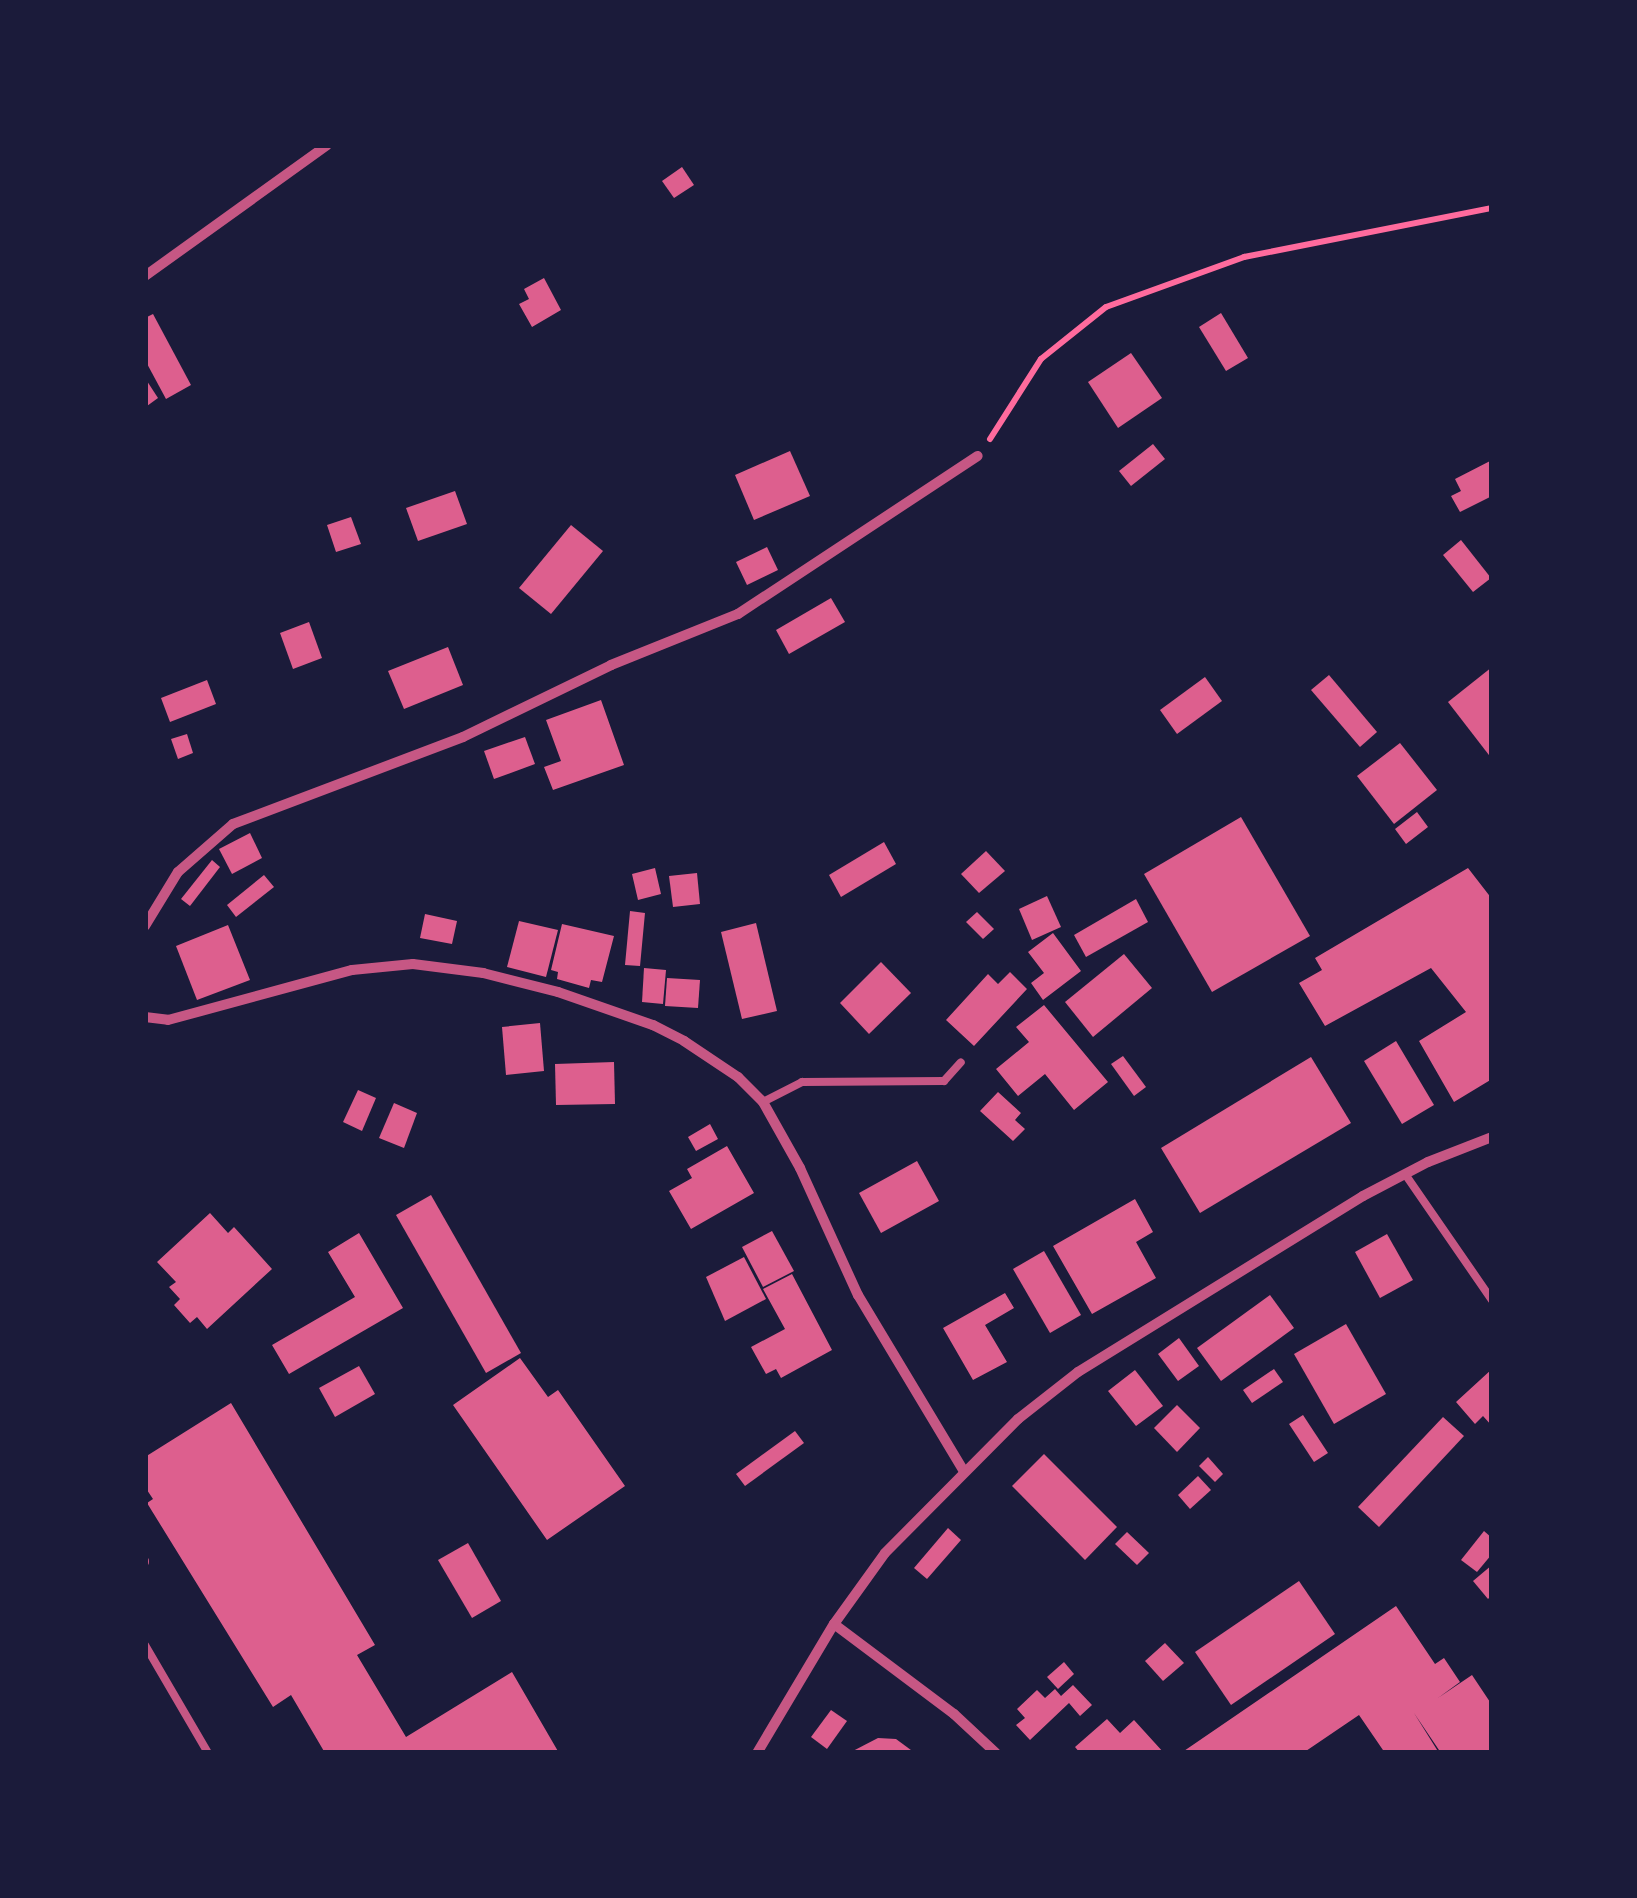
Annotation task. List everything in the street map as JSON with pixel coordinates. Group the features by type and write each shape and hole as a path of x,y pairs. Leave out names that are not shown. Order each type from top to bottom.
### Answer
{"street":[{"path":"145,276 326,145"},
{"path":"145,926 178,872 233,824 463,737 611,666 738,614 978,456"},
{"path":"145,1017 168,1020 352,970 413,964 558,992 653,1025 716,1060 763,1102 800,1168 858,1295 963,1470"},
{"path":"757,1753 834,1624 885,1553 1018,1418 1078,1372 1230,1275 1405,1174 1492,1137"},
{"path":"834,1624 954,1714 996,1753"}],"lane":[{"path":"763,1102 802,1082 944,1082 961,1062"},
{"path":"1405,1174 1492,1300"},
{"path":"145,1645 208,1753"}],"path":[{"path":"978,456 1041,359 1106,307 1244,257 1492,208"}],"building":[{"path":"682,167 694,185 674,198 662,181"},
{"path":"544,278 561,310 532,327 519,304 529,299 524,289"},
{"path":"1221,313 1248,358 1226,371 1199,327"},
{"path":"153,314 191,385 166,399 145,360 145,318"},
{"path":"1131,353 1162,398 1118,428 1088,382"},
{"path":"145,378 158,398 147,406 145,403"},
{"path":"1153,444 1165,459 1131,486 1119,471"},
{"path":"790,451 810,496 754,520 735,475"},
{"path":"1492,460 1492,496 1460,512 1451,496 1461,491 1455,479"},
{"path":"455,491 467,524 418,541 406,508"},
{"path":"351,517 361,544 336,552 327,525"},
{"path":"571,525 603,551 551,614 519,588"},
{"path":"1461,540 1491,578 1473,592 1443,555"},
{"path":"767,547 778,570 747,585 736,562"},
{"path":"831,598 845,622 789,654 776,630"},
{"path":"309,622 322,658 293,669 280,633"},
{"path":"448,647 463,685 404,709 388,671"},
{"path":"1492,667 1492,759 1448,702"},
{"path":"1329,675 1377,732 1360,747 1311,690"},
{"path":"1205,677 1222,701 1177,734 1160,710"},
{"path":"207,680 216,704 170,722 161,698"},
{"path":"601,700 624,765 553,790 544,767 561,761 546,720"},
{"path":"187,734 193,753 178,759 171,739"},
{"path":"525,737 535,764 494,779 484,751"},
{"path":"1400,743 1437,790 1394,824 1357,776"},
{"path":"1417,812 1428,827 1406,844 1395,829"},
{"path":"1241,817 1310,936 1212,992 1144,874"},
{"path":"250,833 262,858 232,874 219,849"},
{"path":"884,842 896,864 841,897 829,875"},
{"path":"986,851 1005,871 979,893 961,874"},
{"path":"212,860 220,867 190,906 181,899"},
{"path":"655,868 661,894 638,900 632,874"},
{"path":"1468,868 1492,899 1492,1079 1454,1102 1419,1041 1466,1012 1431,968 1325,1026 1299,983 1322,970 1315,958"},
{"path":"697,873 700,904 673,907 669,876"},
{"path":"264,875 274,887 236,917 227,905"},
{"path":"1047,896 1061,927 1032,940 1019,909"},
{"path":"1136,899 1148,922 1086,957 1074,935"},
{"path":"630,911 645,913 640,966 625,965"},
{"path":"977,912 994,929 983,939 966,922"},
{"path":"425,914 457,921 452,944 420,938"},
{"path":"519,921 558,930 546,977 507,967"},
{"path":"756,923 777,1011 742,1019 721,932"},
{"path":"562,924 614,936 602,982 591,980 589,988 557,979 558,972 551,970"},
{"path":"228,925 250,980 197,1000 176,946"},
{"path":"1053,933 1081,971 1043,1000 1031,983 1044,973 1028,952"},
{"path":"1124,954 1152,988 1093,1037 1065,1002"},
{"path":"881,962 911,993 869,1034 840,1003"},
{"path":"644,968 666,970 663,1004 642,1002"},
{"path":"1010,972 1027,989 974,1046 946,1020 988,974 998,984"},
{"path":"667,978 700,980 698,1008 665,1006"},
{"path":"1044,1005 1108,1082 1074,1110 1045,1074 1018,1096 996,1069 1029,1042 1016,1027"},
{"path":"540,1023 544,1071 506,1075 502,1027"},
{"path":"1396,1041 1434,1105 1402,1124 1364,1061"},
{"path":"1123,1056 1146,1087 1134,1096 1111,1064"},
{"path":"1311,1057 1351,1123 1200,1213 1161,1148"},
{"path":"614,1062 615,1104 556,1105 555,1064"},
{"path":"358,1090 376,1098 362,1131 343,1122"},
{"path":"998,1092 1021,1113 1015,1120 1025,1129 1013,1141 980,1111"},
{"path":"394,1103 417,1113 404,1148 379,1138"},
{"path":"710,1124 718,1139 696,1151 688,1137"},
{"path":"727,1146 754,1193 691,1229 669,1191 692,1178 687,1169"},
{"path":"917,1161 939,1201 881,1233 859,1193"},
{"path":"431,1195 521,1353 486,1373 396,1215"},
{"path":"1135,1199 1153,1232 1136,1242 1156,1278 1092,1314 1053,1246"},
{"path":"210,1213 228,1233 234,1227 272,1269 207,1329 197,1317 190,1323 174,1305 180,1299 169,1287 176,1282 157,1262"},
{"path":"772,1231 794,1271 763,1287 742,1247"},
{"path":"359,1233 403,1308 289,1374 272,1345 355,1297 328,1252"},
{"path":"1387,1234 1413,1280 1380,1298 1355,1252"},
{"path":"1044,1251 1081,1315 1050,1333 1013,1269"},
{"path":"744,1257 766,1299 725,1321 706,1277"},
{"path":"792,1274 832,1350 781,1378 776,1369 766,1374 751,1347 785,1329 763,1289"},
{"path":"1005,1293 1014,1308 985,1325 1007,1362 973,1380 943,1328"},
{"path":"1270,1295 1294,1328 1221,1381 1197,1348"},
{"path":"1346,1324 1386,1394 1334,1424 1294,1354"},
{"path":"1179,1338 1199,1366 1178,1381 1158,1354"},
{"path":"520,1358 548,1397 558,1390 625,1486 547,1540 453,1405"},
{"path":"359,1366 375,1394 335,1417 319,1388"},
{"path":"1274,1369 1283,1382 1252,1403 1243,1390"},
{"path":"1492,1369 1492,1426 1483,1416 1475,1424 1456,1402"},
{"path":"1135,1370 1163,1406 1136,1426 1108,1391"},
{"path":"231,1403 375,1645 357,1655 406,1737 512,1672 559,1753 325,1753 291,1695 273,1707 147,1503 153,1499 145,1487 145,1457"},
{"path":"1177,1405 1200,1428 1177,1452 1154,1428"},
{"path":"1303,1415 1328,1453 1314,1462 1289,1424"},
{"path":"1443,1417 1464,1436 1379,1527 1358,1507"},
{"path":"795,1431 804,1443 745,1486 736,1474"},
{"path":"1044,1454 1117,1527 1085,1560 1012,1486"},
{"path":"1208,1457 1223,1474 1215,1482 1199,1466"},
{"path":"1198,1476 1211,1490 1190,1509 1178,1495"},
{"path":"948,1528 961,1540 927,1579 914,1568"},
{"path":"1484,1531 1492,1538 1492,1554 1477,1572 1461,1560"},
{"path":"1127,1532 1149,1553 1137,1565 1115,1544"},
{"path":"468,1543 501,1601 472,1618 438,1560"},
{"path":"1492,1565 1492,1595 1488,1599 1473,1581"},
{"path":"1299,1581 1335,1634 1231,1705 1195,1652"},
{"path":"1396,1606 1435,1664 1444,1658 1460,1682 1438,1698 1472,1675 1492,1705 1492,1748 1484,1753 1441,1753 1414,1713 1439,1753 1385,1753 1359,1715 1303,1753 1181,1753"},
{"path":"1165,1643 1184,1663 1163,1681 1145,1661"},
{"path":"1064,1662 1074,1674 1058,1689 1047,1677"},
{"path":"1073,1685 1092,1705 1080,1716 1069,1703 1030,1740 1016,1725 1025,1718 1017,1709 1037,1690 1045,1698 1055,1689 1061,1696"},
{"path":"831,1710 847,1721 827,1749 811,1737"},
{"path":"1107,1719 1120,1733 1134,1720 1164,1753 1080,1753 1075,1747"},
{"path":"878,1738 896,1739 915,1753 849,1753"}]}
